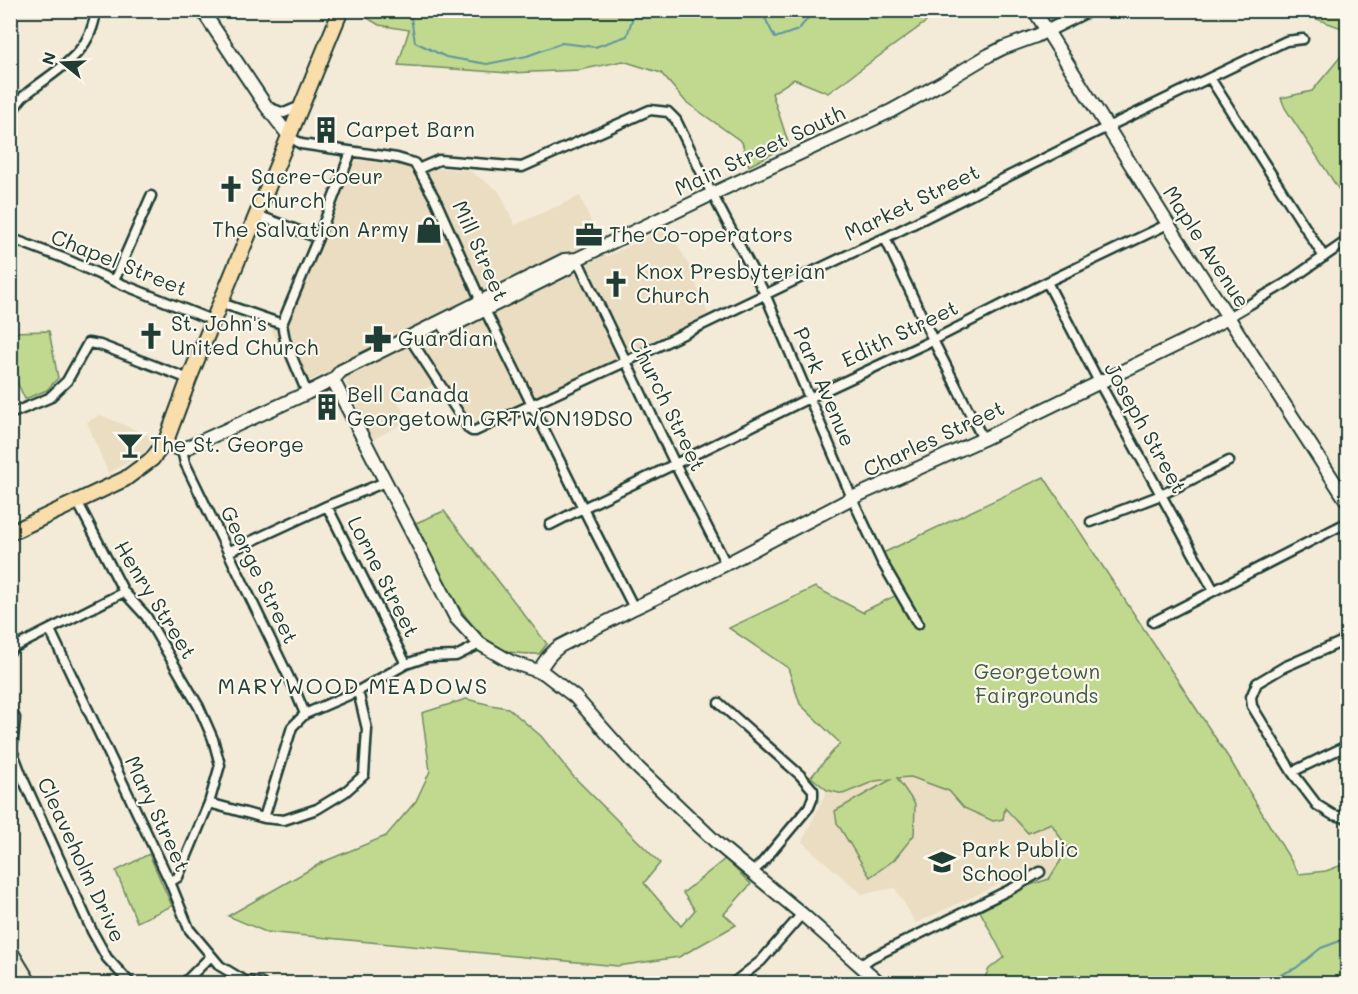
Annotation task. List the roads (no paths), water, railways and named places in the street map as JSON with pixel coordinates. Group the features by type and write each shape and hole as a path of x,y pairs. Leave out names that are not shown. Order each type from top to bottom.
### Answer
{"main road":[{"path":"10,533 125,479 152,459 166,441 189,379 341,10"}],"street":[{"path":"10,114 23,97 65,66 85,44 95,24 96,10"},
{"path":"202,10 266,106 289,136 301,144 397,158 414,163 418,169"},
{"name":"Maple Avenue","path":"1034,10 1168,224 1347,502"},
{"name":"Main Street South","path":"182,450 307,393 333,380 341,371 411,341 483,306 564,260 577,259 891,111 957,73 981,67 1016,43 1088,10"},
{"name":"Market Street","path":"411,341 469,429 475,431 885,238 1286,41 1303,39"},
{"path":"1210,78 1324,257"},
{"path":"266,106 284,113 301,105"},
{"name":"Park Avenue","path":"418,169 439,160 522,167 650,110 668,112 676,120 765,294 852,498 882,562 918,624"},
{"path":"307,393 285,340 282,324 351,152"},
{"name":"Mill Street","path":"418,169 449,229 483,306 634,608"},
{"path":"114,281 151,196"},
{"path":"256,215 318,238"},
{"name":"Edith Street","path":"550,525 1168,224"},
{"name":"Chapel Street","path":"10,238 214,321"},
{"path":"885,238 983,439"},
{"name":"Charles Street","path":"539,672 552,651 634,608 726,564 852,498 983,439 1199,334 1286,283 1347,240"},
{"name":"Church Street","path":"577,259 675,464 726,564"},
{"name":"Joseph Street","path":"1047,282 1214,591"},
{"path":"221,303 282,324"},
{"path":"10,414 49,398 67,381 88,344 100,345 189,379"},
{"path":"333,380 456,618 480,644 511,662 544,673 575,697 637,767 719,845 881,984"},
{"path":"166,441 182,450"},
{"name":"George Street","path":"182,450 185,464 305,714"},
{"path":"1091,522 1161,495 1228,461"},
{"path":"228,552 385,482"},
{"name":"Henry Street","path":"77,501 124,592 146,616 199,707 213,739 220,765 209,803 178,877 170,882"},
{"name":"Lorne Street","path":"327,506 406,664"},
{"path":"1153,622 1347,522"},
{"path":"10,651 124,592"},
{"name":"Mary Street","path":"50,630 170,882 189,929 220,966 245,981 262,984"},
{"path":"1347,639 1257,683 1251,697 1252,706 1292,772 1317,805 1333,815 1347,818"},
{"path":"264,818 292,727 305,714 358,692 406,664 427,657 456,656 480,644"},
{"path":"209,803 264,818 284,820 317,809 345,792 364,775 367,729 358,692"},
{"path":"719,704 800,775 813,790 813,797 808,807 752,872"},
{"name":"Cleaveholm Drive","path":"10,708 15,718 12,750 23,779 92,931 107,958 131,984"},
{"path":"1292,772 1347,745"},
{"path":"860,966 871,958 1015,887 1040,872"},
{"path":"732,984 761,961 802,914"},
{"path":"183,984 211,956"}],"waterway":[{"path":"405,10 410,12 415,42 446,57 487,64 527,56 562,43 595,47 627,36 635,10"},
{"path":"761,10 775,38 798,30 815,10"},
{"path":"1246,984 1256,977 1278,976 1296,968 1321,948 1348,938"}],"railway":[{"path":"10,936 39,984"}],"place":[{"name":"Carpet Barn","path":"326,130"},
{"name":"Sacre-Coeur Church","path":"231,189"},
{"name":"The Salvation Army","path":"429,230"},
{"name":"The Co-operators","path":"589,235"},
{"name":"Knox Presbyterian Church","path":"616,284"},
{"name":"St. John's United Church","path":"151,336"},
{"name":"Guardian","path":"378,339"},
{"name":"Bell Canada Georgetown GRTWON19DS0","path":"327,407"},
{"name":"The St. George","path":"130,445"},
{"name":"Park Public School","path":"942,862"}],"district":[{"name":"MARYWOOD MEADOWS","path":"353,686"}],"park label":[{"name":"Georgetown Fairgrounds","path":"1037,684"}]}
